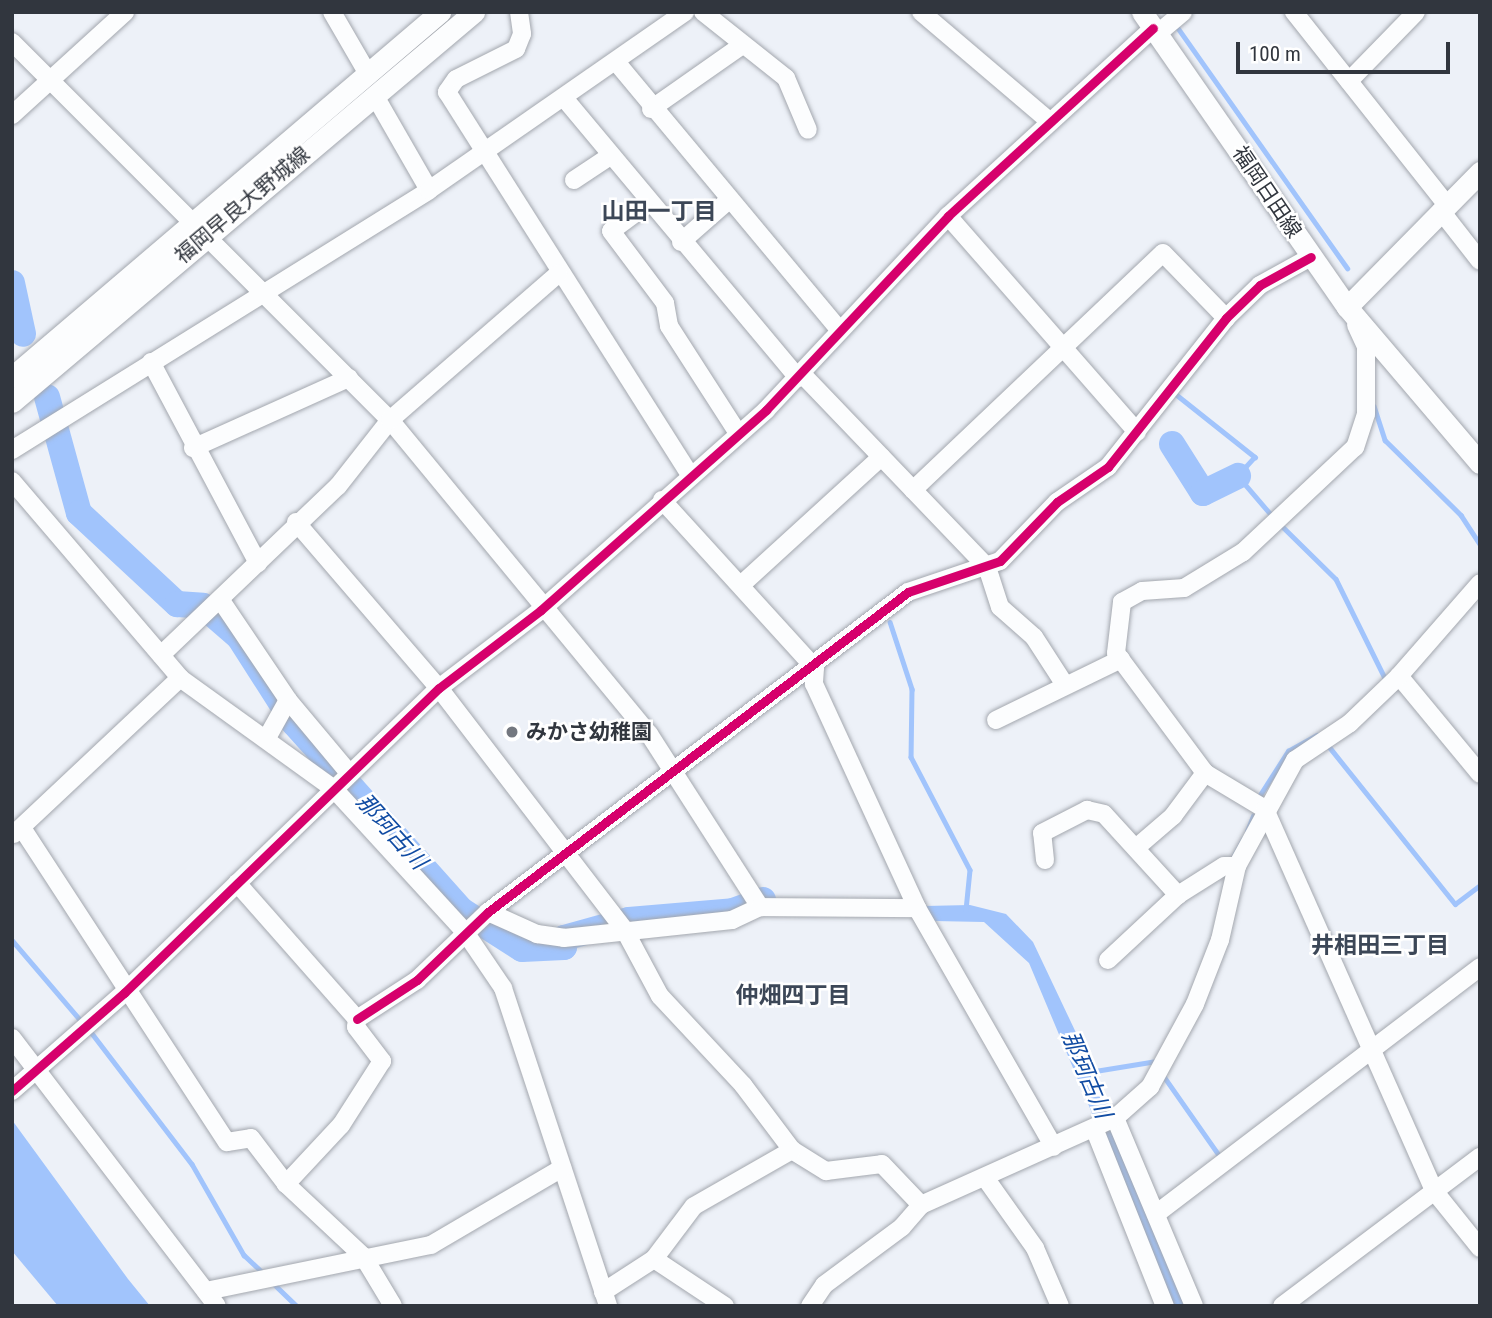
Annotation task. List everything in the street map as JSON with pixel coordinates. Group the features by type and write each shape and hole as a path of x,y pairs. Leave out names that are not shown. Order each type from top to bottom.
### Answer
{"main road":[{"name":"福岡早良大野城線","path":"12,402 368,74 440,12"},
{"name":"福岡早良大野城線","path":"12,377 197,230 375,96 474,12"},
{"name":"福岡日田線","path":"1151,24 1347,307 1480,463"},
{"path":"1347,307 1480,172"}],"street":[{"path":"12,115 49,78 125,12"},
{"path":"332,12 368,74"},
{"path":"519,12 522,34 516,49 456,79 447,92 558,274 689,474"},
{"path":"12,450 429,190 617,63 685,12"},
{"path":"703,12 741,46 786,78 808,130"},
{"path":"921,12 1049,121"},
{"path":"15,1088 124,993 439,688 541,610 800,376 839,329 948,216 1151,24 1183,12"},
{"path":"1294,12 1444,208 1480,261"},
{"path":"1349,81 1416,12"},
{"path":"12,42 197,230 390,420 676,774 760,907"},
{"path":"651,109 741,46"},
{"path":"617,63 651,109 839,329"},
{"path":"375,96 429,190"},
{"path":"564,98 681,242 800,376 986,567 1000,607 1034,637 1065,685"},
{"path":"575,180 610,156"},
{"path":"681,242 729,200"},
{"path":"649,203 611,231 665,303 668,326 738,433"},
{"path":"948,216 1064,344 1137,432"},
{"path":"913,490 1163,253 1226,318"},
{"path":"357,1019 417,980 488,912 676,774 815,668 908,592 986,567 1023,540 1057,502 1098,476 1137,432 1226,318 1260,285 1311,257"},
{"path":"161,655 222,602 296,522 338,486 390,420 558,274"},
{"path":"1347,307 1366,346 1364,431 1243,552 1184,588 1142,591 1122,601 1121,659 1205,773 1258,805 1374,1053 1435,1192 1480,1248"},
{"path":"151,362 193,448 258,563"},
{"path":"193,448 349,378"},
{"path":"741,585 881,457"},
{"path":"12,481 180,678 268,736 334,789 465,932 503,988 606,1299 654,1259 694,1206 792,1150"},
{"path":"662,500 815,668 814,684 917,908 1054,1147"},
{"path":"296,522 439,688 569,853 624,929 660,996 792,1150 826,1171 882,1164 921,1205"},
{"path":"810,1306 824,1285 902,1227 921,1205 986,1179 1115,1118 1173,1054 1220,940 1237,866 1258,805 1295,760 1350,723 1399,676 1480,583"},
{"path":"222,602 288,700 349,773"},
{"path":"996,720 1121,659"},
{"path":"1399,676 1480,774"},
{"path":"180,678 17,831 227,1142 251,1138 286,1184 363,1256 393,1306"},
{"path":"268,736 288,700"},
{"path":"1137,847 1173,816 1205,773"},
{"path":"1045,860 1042,833 1087,810 1104,814 1137,847 1178,895"},
{"path":"1108,960 1178,895 1224,866 1237,866"},
{"path":"237,883 357,1019 356,1027 382,1060 379,1074 286,1184"},
{"path":"488,912 537,934 564,938 624,929 732,920 760,907 917,908"},
{"path":"1156,1214 1374,1053 1480,967"},
{"path":"12,1038 217,1306"},
{"path":"1115,1118 1194,1306"},
{"path":"1094,1128 1165,1306"},
{"path":"1288,1304 1480,1157"},
{"path":"206,1291 363,1256 430,1245 562,1168"},
{"path":"986,1179 1035,1248 1060,1306"},
{"path":"654,1259 725,1306"}],"water":[{"path":"970,905 1006,914 1033,942 1097,1077 1189,1306 1173,1306 1029,963 984,922 934,921 925,906"},
{"path":"12,1120 150,1306 58,1306 12,1251"}],"waterway":[{"path":"1178,28 1347,268"},
{"name":"那珂古川","path":"12,283 23,334"},
{"path":"1177,395 1255,457 1238,476 1274,518"},
{"name":"那珂古川","path":"47,397 79,513 177,604 203,606 239,637 294,723 461,910 522,949 564,947 564,938 629,920 733,911 763,900"},
{"path":"1374,406 1385,440 1461,515 1480,544"},
{"path":"1172,444 1203,493 1238,476"},
{"path":"1280,524 1336,579 1385,678"},
{"path":"890,622 912,689 911,757 970,870 966,910"},
{"path":"1260,795 1288,751 1317,735"},
{"path":"1327,744 1455,904 1480,885"},
{"path":"1247,831 1253,816"},
{"path":"1231,861 1243,839"},
{"path":"12,940 82,1022"},
{"path":"88,1028 192,1164 244,1255 263,1273"},
{"path":"1089,1072 1156,1061"},
{"path":"1163,1075 1219,1155"},
{"path":"272,1282 297,1306"}],"cycle path":[{"path":"12,1091 124,993 439,688 541,610 766,410 948,216 1153,28"},
{"path":"357,1019 417,980 488,912 908,592 1000,561 1057,502 1108,467 1226,318 1260,285 1311,257"}],"place":[{"name":"みかさ幼稚園","path":"512,732"}],"district":[{"name":"山田一丁目","path":"659,212"},
{"name":"井相田三丁目","path":"1380,946"},
{"name":"仲畑四丁目","path":"793,996"}]}
